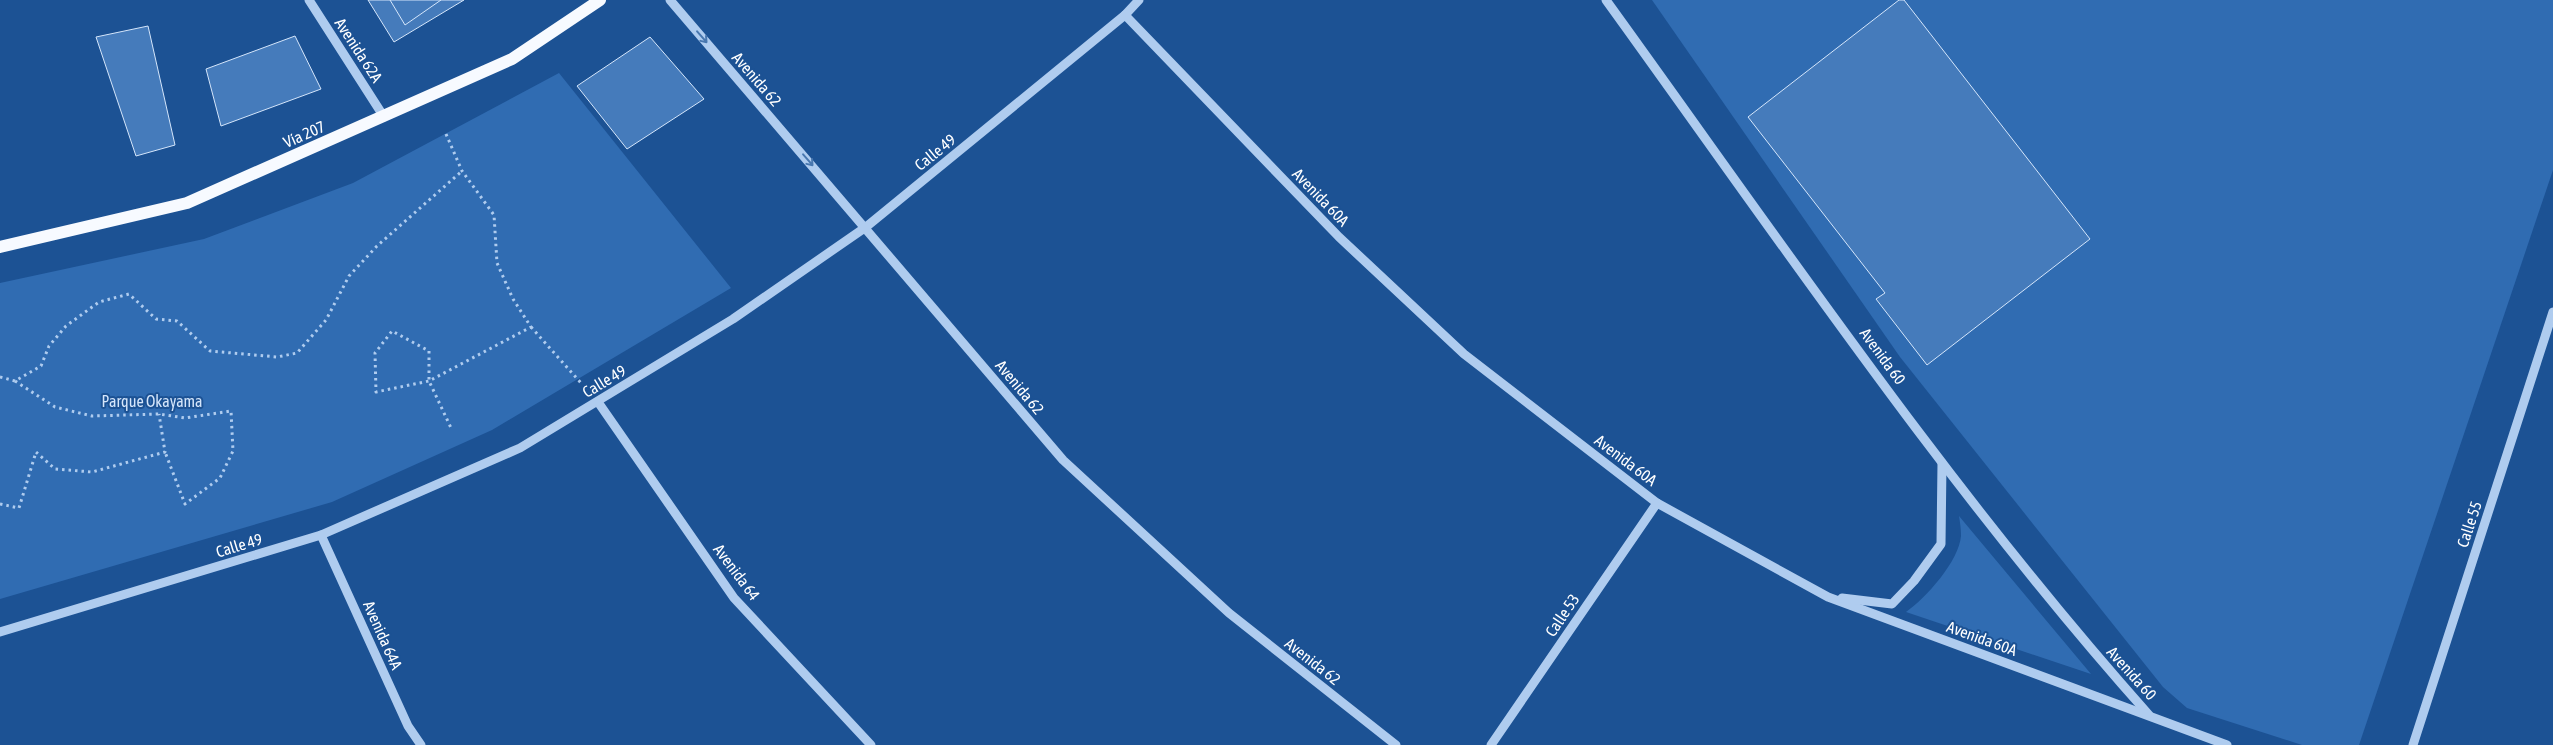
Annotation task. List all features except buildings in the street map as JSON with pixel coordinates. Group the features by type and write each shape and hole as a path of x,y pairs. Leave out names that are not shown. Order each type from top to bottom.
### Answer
{"main road":[{"name":"Vía 207","path":"0,247 187,203 512,59 600,0"}],"street":[{"name":"Avenida 62A","path":"309,0 384,117"},
{"name":"Avenida 62","path":"670,0 866,227 1063,460 1229,614 1396,745"},
{"name":"Calle 49","path":"0,632 321,535 520,448 733,320 866,227 1125,15 1139,0"},
{"name":"Avenida 60","path":"1606,0 1942,463 2075,632 2151,717"},
{"name":"Avenida 60A","path":"1125,15 1339,237 1464,354 1657,503 1828,597 2227,745"},
{"name":"Calle 55","path":"2413,745 2553,312"},
{"name":"Avenida 64","path":"598,402 734,598 871,745"},
{"path":"1828,597 1892,604 1914,581 1941,544 1942,463"},
{"name":"Calle 53","path":"1491,745 1657,503"},
{"name":"Avenida 64A","path":"321,535 408,726 421,745"}],"path":[{"path":"446,134 462,171 494,215 497,263 513,299 531,327 598,402"},
{"path":"15,381 41,366 49,346 66,326 99,302 129,294 156,319 177,321 210,351 277,357 298,353 326,320 349,276 377,246 462,171"},
{"path":"452,430 429,381 428,351 392,332 375,353 376,392 429,381 531,327"},
{"path":"0,377 15,381 55,407 92,416 159,414 185,418 231,411 233,451 220,478 185,504 165,452 159,414"},
{"path":"0,504 19,508 36,452 55,469 92,472 165,452"}],"green space":[{"path":"1652,0 2553,0 2553,170 2359,745 2302,745 2187,708 2163,687 1900,357"},
{"name":"Parque Okayama","path":"559,73 731,288 492,430 332,502 0,599 0,283 204,239 353,183"},
{"path":"1959,516 2091,674 1906,612 1923,598 1948,567 1959,546 1961,528"}]}
